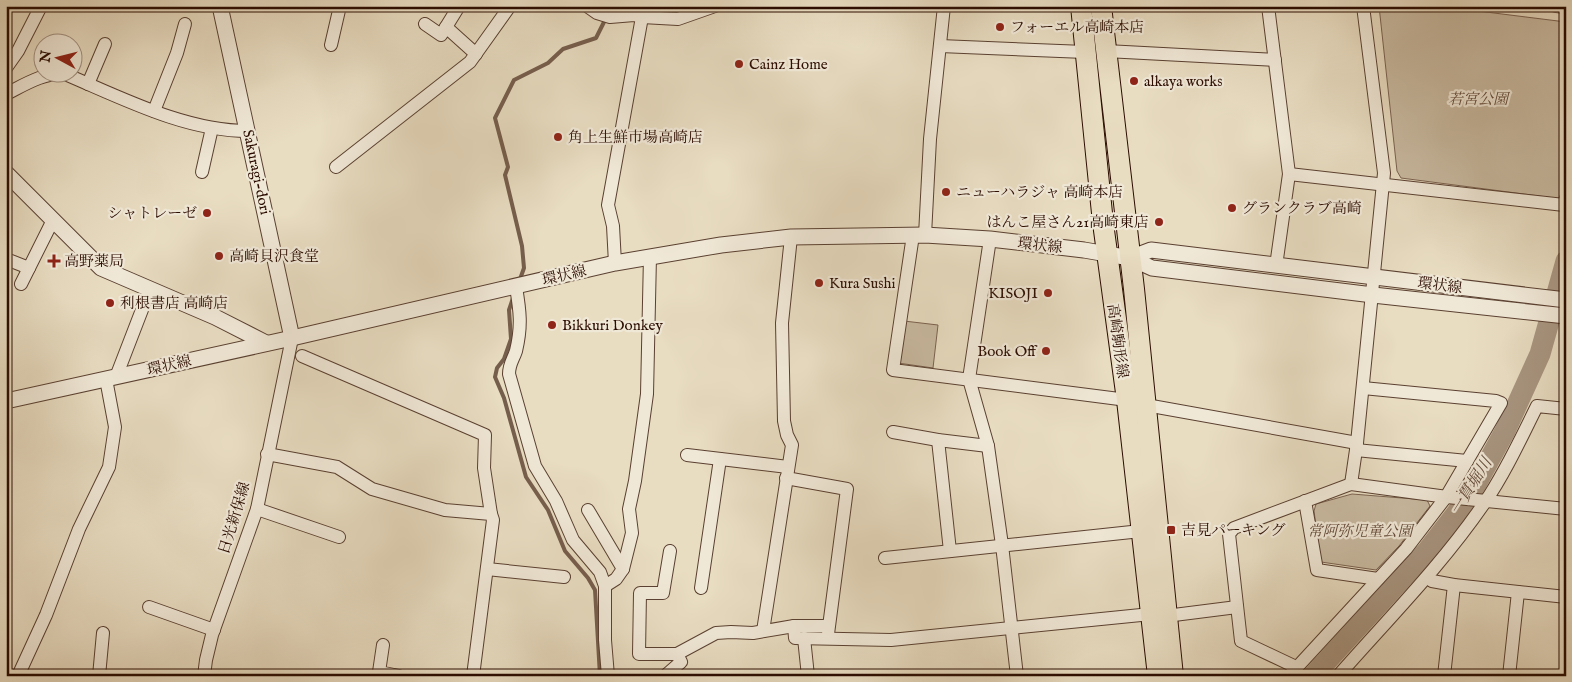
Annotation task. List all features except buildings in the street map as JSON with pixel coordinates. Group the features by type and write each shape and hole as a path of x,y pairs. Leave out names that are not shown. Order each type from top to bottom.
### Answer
{"main road":[{"name":"高崎駒形線","path":"1081,6 1106,253 1136,402 1159,615 1158,676"},
{"name":"高崎駒形線","path":"1101,6 1130,258 1141,531 1173,676"}],"street":[{"path":"6,68 18,51 42,6"},
{"name":"Sakuragi-dori","path":"220,6 292,338"},
{"path":"332,45 340,6"},
{"path":"425,24 441,35 460,6"},
{"path":"336,167 470,62 510,6"},
{"path":"595,9 610,17 634,15 642,18 716,6"},
{"path":"944,6 919,235 894,370 1136,402 1357,446 1467,461"},
{"path":"1268,6 1289,174 1276,266"},
{"path":"1351,484 1357,446 1375,278 1384,173 1363,6"},
{"path":"1556,6 1566,7"},
{"path":"615,263 613,226 608,204 642,18"},
{"path":"154,111 177,53 185,24"},
{"path":"446,27 476,54"},
{"path":"88,84 105,44"},
{"path":"940,46 1086,52"},
{"path":"1106,51 1275,60"},
{"path":"6,94 43,76 56,73 65,74 154,111 212,128 248,131"},
{"path":"202,172 212,128"},
{"path":"6,172 101,268 215,317 266,343"},
{"path":"1289,174 1564,205 1566,198"},
{"path":"21,284 53,220"},
{"name":"環状線","path":"6,401 292,338 615,263 721,245 791,237 919,235 990,239 1106,253 1130,258 1152,268 1565,316"},
{"path":"763,631 792,445 787,435 784,421 782,323 791,237"},
{"path":"990,239 969,379 988,446 1002,545 1017,676"},
{"name":"環状線","path":"1130,258 1150,250 1566,300"},
{"path":"605,586 616,579 623,569 632,533 629,509 635,481 647,394 650,256"},
{"path":"6,259 29,268"},
{"path":"516,287 521,320 515,353 509,364 509,374 535,466 556,501 573,540 600,572 605,586 605,640 608,676"},
{"path":"18,676 46,615 79,529 109,467 115,427 111,378 150,289"},
{"name":"日光新保線","path":"204,676 214,630 257,509 292,338"},
{"path":"302,356 485,435 484,468 493,520 473,676"},
{"path":"1363,388 1501,403 1446,497 1406,549 1292,671 1241,641 1229,534 1234,528 1351,484 1446,497 1566,509"},
{"path":"1338,676 1456,543 1486,500 1537,406 1566,409"},
{"path":"893,432 988,446"},
{"path":"938,440 950,551"},
{"path":"267,454 337,467 372,488 445,510 491,514"},
{"path":"687,455 720,459 787,472 846,489 827,639"},
{"path":"701,588 720,459"},
{"path":"1305,501 1317,570 1378,579"},
{"path":"257,509 339,537"},
{"path":"588,510 623,569"},
{"path":"885,558 1141,531"},
{"path":"670,551 663,593 640,593 639,654 677,654 716,633 753,633 794,626 828,626"},
{"path":"487,569 564,577"},
{"path":"1427,577 1432,581 1454,585 1566,597"},
{"path":"1444,676 1454,585"},
{"path":"1509,676 1518,592"},
{"path":"148,607 214,630"},
{"path":"794,626 795,638 891,640 1011,627 1237,607"},
{"path":"99,676 103,634"},
{"path":"804,638 808,676"},
{"path":"383,645 379,672 399,676"},
{"path":"665,676 681,662 677,654"}],"green space":[{"name":"若宮公園","path":"1379,6 1438,6 1566,22 1566,181 1562,199 1401,178 1397,171"},
{"path":"904,321 938,325 933,368 898,363"},
{"name":"常阿弥児童公園","path":"1352,494 1427,500 1430,506 1399,546 1376,570 1321,562 1314,511 1316,504"}],"waterway":[{"path":"519,282 524,268 522,246 505,175 508,167 495,118 514,80 548,63 563,49 596,38 612,6"},
{"name":"一貫堀川","path":"1313,676 1428,550 1476,484 1505,431 1540,354 1566,261"},
{"path":"513,298 509,310 511,339 504,359 497,368 495,377 504,398 526,477 548,510 565,551 588,578 595,590 600,676"}],"place":[{"name":"フォーエル高崎本店","path":"1000,27"},
{"name":"Cainz Home","path":"739,64"},
{"name":"alkaya works","path":"1134,81"},
{"name":"角上生鮮市場高崎店","path":"558,137"},
{"name":"ニューハラジャ 高崎本店","path":"946,192"},
{"name":"グランクラブ高崎","path":"1232,208"},
{"name":"シャトレーゼ","path":"207,213"},
{"name":"はんこ屋さん21高崎東店","path":"1159,222"},
{"name":"高崎貝沢食堂","path":"219,256"},
{"name":"高野薬局","path":"54,261"},
{"name":"Kura Sushi","path":"819,283"},
{"name":"KISOJI","path":"1048,293"},
{"name":"利根書店 高崎店","path":"110,303"},
{"name":"Bikkuri Donkey","path":"552,325"},
{"name":"Book Off","path":"1046,351"},
{"name":"吉見パーキング","path":"1171,530"}]}
